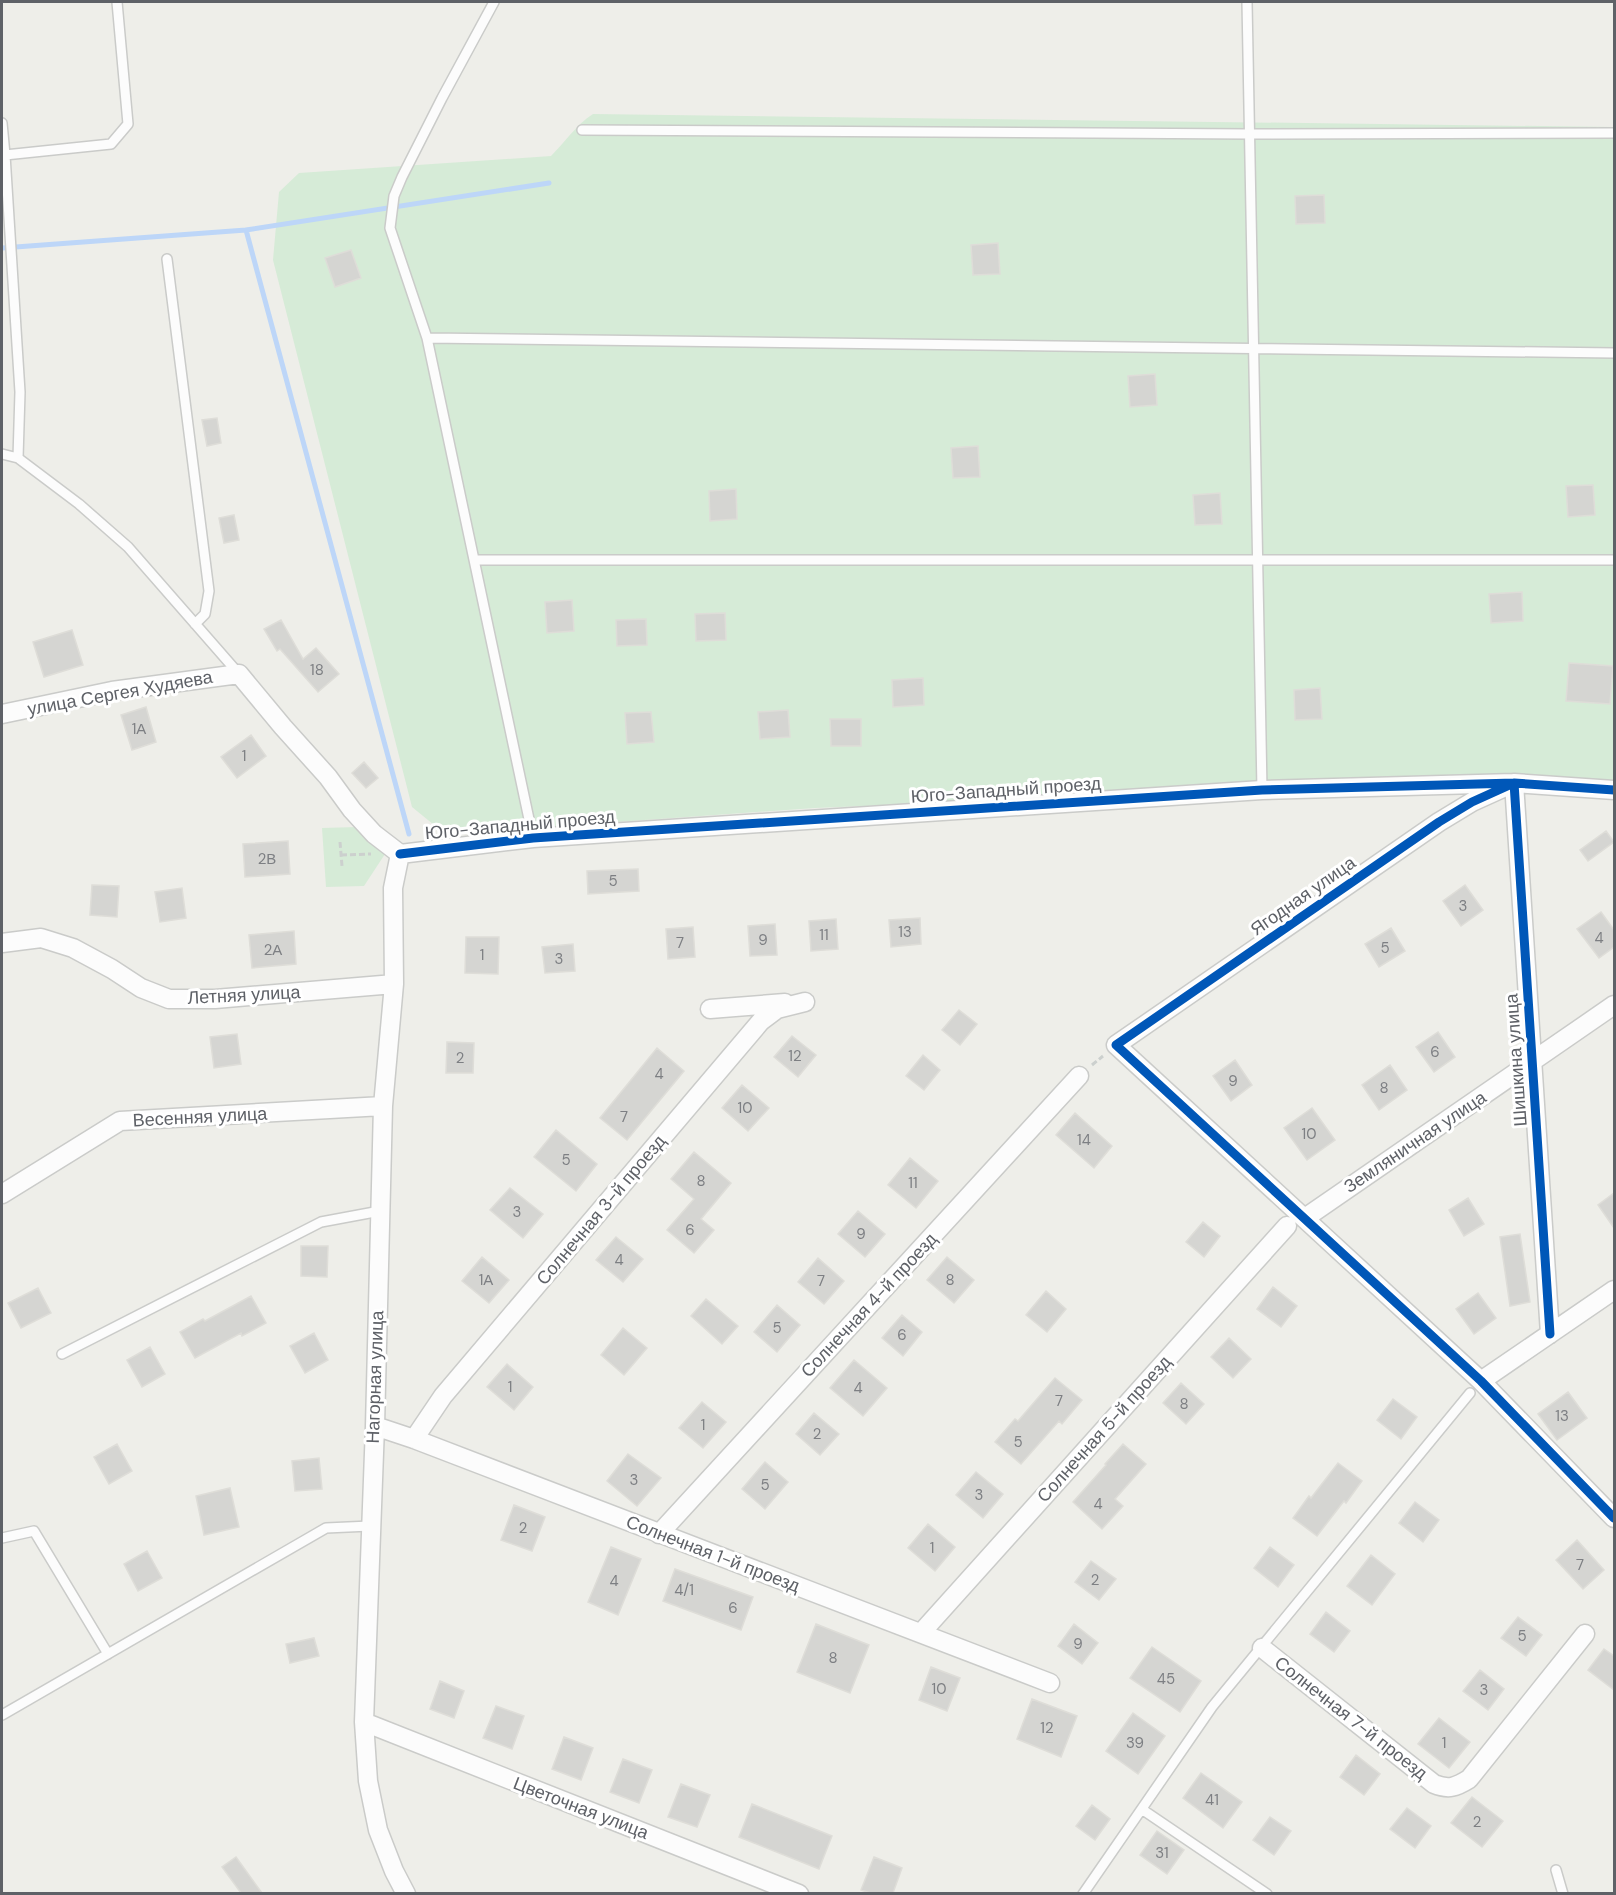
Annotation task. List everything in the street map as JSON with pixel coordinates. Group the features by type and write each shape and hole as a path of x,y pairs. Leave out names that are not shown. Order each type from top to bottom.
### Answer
{"street":[{"name":"улица Сергея Худяева","path":"2,714 112,691 239,674"},
{"path":"239,674 328,777 352,810 374,834 400,854"},
{"name":"Юго-Западный проезд","path":"400,854 533,838 1262,790 1514,783 1614,790"},
{"name":"Ягодная улица","path":"1116,1045 1438,822 1472,802 1514,783"},
{"name":"Шишкина улица","path":"1514,783 1550,1334"},
{"name":"Нагорная улица","path":"400,854 393,888 394,984 383,1106 375,1426 364,1722 368,1781 378,1830 394,1871 406,1893"},
{"name":"Летняя улица","path":"2,943 41,938 73,948 141,988 169,999 215,999 394,984"},
{"name":"Солнечная 3-й проезд","path":"414,1439 443,1396 761,1021 777,1009 805,1002 710,1009"},
{"name":"Земляничная улица","path":"1305,1218 1614,1005"},
{"path":"1116,1045 1305,1218 1476,1387 1614,1518"},
{"name":"Солнечная 4-й проезд","path":"659,1534 1079,1076"},
{"name":"Весенняя улица","path":"2,1194 120,1121 383,1106"},
{"name":"Солнечная 5-й проезд","path":"921,1633 1287,1226"},
{"path":"1476,1387 1614,1290"},
{"name":"Солнечная 1-й проезд","path":"375,1426 1050,1683"},
{"name":"Солнечная 7-й проезд","path":"1262,1648 1434,1784 1445,1788 1455,1788 1468,1779 1585,1634"},
{"name":"Цветочная улица","path":"364,1722 799,1893"}],"lane":[{"path":"5,154 111,144 128,124 117,2"},
{"path":"494,2 442,98 394,196 390,228 427,338 533,838"},
{"path":"1247,2 1262,790"},
{"path":"2,123 20,392 18,458"},
{"path":"582,130 1250,134 1614,133"},
{"path":"167,259 209,591 205,614 195,624"},
{"path":"427,338 1614,352"},
{"path":"2,454 18,458 79,504 128,547 239,674"},
{"path":"474,560 1614,560"},
{"path":"62,1354 321,1222 380,1210"},
{"path":"1083,1893 1143,1810 1212,1707 1476,1387"},
{"path":"2,1715 326,1528 370,1526"},
{"path":"2,1538 34,1531 108,1654"},
{"path":"1143,1810 1268,1893"},
{"path":"1556,1870 1563,1893"}],"path":[{"path":"340,842 342,866"},
{"path":"1079,1076 1116,1045"}],"green space":[{"path":"593,114 1614,127 1614,785 1512,780 815,808 462,833 439,829 412,807 273,260 279,192 299,173 551,156 576,128"},
{"path":"357,827 385,854 364,886 326,887 322,828"}],"building":[{"path":"1324,195 1325,223 1296,224 1295,196"},
{"path":"998,243 1000,274 973,275 971,245"},
{"path":"351,250 361,278 335,287 325,258"},
{"path":"1155,374 1157,405 1130,407 1128,376"},
{"path":"217,418 221,443 207,446 202,420"},
{"path":"978,446 980,477 953,478 951,448"},
{"path":"1593,485 1595,515 1568,517 1566,486"},
{"path":"736,489 737,519 710,521 709,491"},
{"path":"1220,493 1222,524 1195,525 1193,495"},
{"path":"234,515 239,540 224,543 219,518"},
{"path":"1522,592 1523,621 1491,623 1489,594"},
{"path":"572,600 574,631 547,633 545,602"},
{"path":"725,613 726,640 696,641 695,614"},
{"path":"646,619 647,645 617,646 616,620"},
{"path":"281,620 303,659 316,648 339,674 318,692 280,649 277,651 264,629"},
{"path":"72,630 83,665 44,677 33,642"},
{"path":"1569,663 1613,666 1610,704 1566,701"},
{"path":"923,678 924,705 893,707 892,680"},
{"path":"1320,688 1322,719 1295,720 1294,690"},
{"path":"146,707 156,742 132,750 121,715"},
{"path":"788,710 790,737 760,739 758,712"},
{"path":"651,712 654,742 627,744 625,713"},
{"path":"830,719 861,719 861,746 831,746"},
{"path":"251,735 266,756 237,778 221,757"},
{"path":"364,762 378,778 366,788 352,773"},
{"path":"1606,831 1614,842 1588,861 1580,850"},
{"path":"288,841 290,874 245,877 243,844"},
{"path":"638,869 639,891 588,894 587,871"},
{"path":"92,885 119,886 117,917 90,915"},
{"path":"1465,885 1483,910 1461,926 1443,901"},
{"path":"182,888 186,918 160,922 155,892"},
{"path":"1601,912 1614,930 1614,947 1599,958 1577,929"},
{"path":"920,918 921,944 891,947 889,920"},
{"path":"836,919 838,949 811,951 809,921"},
{"path":"775,924 777,955 750,956 748,926"},
{"path":"693,927 695,957 668,959 666,929"},
{"path":"1391,928 1405,951 1379,967 1365,944"},
{"path":"294,931 296,964 252,968 249,935"},
{"path":"466,937 499,937 498,974 465,973"},
{"path":"573,944 575,971 545,973 542,947"},
{"path":"959,1010 977,1024 960,1045 942,1030"},
{"path":"1438,1032 1455,1057 1434,1072 1416,1047"},
{"path":"237,1034 241,1064 214,1068 210,1037"},
{"path":"792,1036 816,1055 798,1077 774,1057"},
{"path":"447,1042 474,1043 473,1073 446,1073"},
{"path":"657,1048 684,1071 627,1140 600,1118"},
{"path":"923,1055 940,1070 924,1090 906,1076"},
{"path":"1235,1060 1252,1085 1231,1101 1213,1076"},
{"path":"1390,1065 1407,1090 1379,1110 1362,1085"},
{"path":"742,1085 769,1108 748,1131 722,1108"},
{"path":"1312,1108 1335,1140 1307,1160 1284,1128"},
{"path":"1075,1113 1112,1146 1094,1168 1056,1135"},
{"path":"556,1130 597,1164 576,1191 534,1157"},
{"path":"694,1152 731,1183 701,1219 714,1230 694,1253 667,1230 694,1199 671,1179"},
{"path":"910,1158 938,1181 916,1208 888,1185"},
{"path":"510,1188 543,1214 523,1238 490,1210"},
{"path":"1614,1193 1614,1228 1598,1205"},
{"path":"1468,1198 1484,1224 1464,1236 1449,1210"},
{"path":"858,1211 885,1234 865,1257 838,1234"},
{"path":"1203,1222 1220,1236 1204,1257 1186,1242"},
{"path":"1520,1234 1530,1302 1510,1306 1500,1237"},
{"path":"616,1237 643,1259 623,1282 596,1260"},
{"path":"301,1246 328,1246 327,1277 301,1276"},
{"path":"482,1257 509,1280 489,1303 462,1281"},
{"path":"947,1257 974,1280 954,1303 927,1280"},
{"path":"818,1258 844,1281 824,1304 798,1282"},
{"path":"1273,1287 1297,1306 1281,1327 1257,1309"},
{"path":"38,1288 51,1313 21,1328 8,1303"},
{"path":"1046,1291 1066,1309 1047,1332 1026,1315"},
{"path":"1478,1293 1496,1318 1474,1334 1456,1309"},
{"path":"251,1296 266,1323 242,1336 241,1333 195,1358 180,1332"},
{"path":"706,1299 738,1326 722,1344 691,1316"},
{"path":"777,1305 800,1325 777,1352 754,1332"},
{"path":"902,1315 922,1332 903,1356 882,1338"},
{"path":"623,1328 647,1348 624,1375 601,1355"},
{"path":"314,1333 328,1360 305,1373 290,1346"},
{"path":"1229,1338 1251,1359 1233,1378 1211,1357"},
{"path":"150,1347 165,1374 142,1387 127,1360"},
{"path":"854,1360 887,1388 863,1416 830,1388"},
{"path":"507,1364 533,1387 514,1410 487,1387"},
{"path":"1055,1378 1082,1400 1062,1424 1059,1421 1021,1464 995,1442 1015,1419 1018,1421"},
{"path":"1181,1383 1204,1404 1186,1424 1163,1403"},
{"path":"1568,1392 1587,1418 1557,1440 1538,1414"},
{"path":"1393,1399 1417,1417 1401,1439 1377,1420"},
{"path":"702,1402 726,1422 703,1448 679,1428"},
{"path":"814,1413 839,1434 820,1455 796,1434"},
{"path":"117,1444 132,1471 109,1484 94,1457"},
{"path":"1123,1444 1146,1464 1115,1499 1123,1506 1102,1529 1073,1502"},
{"path":"628,1454 661,1478 637,1506 607,1481"},
{"path":"319,1458 322,1489 295,1491 292,1461"},
{"path":"765,1462 788,1482 765,1509 742,1489"},
{"path":"1338,1463 1362,1481 1317,1536 1293,1518"},
{"path":"976,1472 1003,1494 983,1518 956,1495"},
{"path":"230,1488 239,1527 204,1535 196,1496"},
{"path":"1415,1502 1439,1520 1423,1542 1399,1523"},
{"path":"514,1505 545,1517 532,1551 501,1540"},
{"path":"928,1524 955,1547 935,1571 908,1548"},
{"path":"1577,1540 1604,1570 1583,1589 1556,1560"},
{"path":"611,1547 641,1559 618,1615 588,1602"},
{"path":"1270,1547 1294,1565 1278,1587 1254,1568"},
{"path":"147,1551 162,1578 138,1591 124,1564"},
{"path":"1371,1555 1395,1574 1372,1605 1347,1586"},
{"path":"1091,1561 1116,1579 1099,1600 1075,1582"},
{"path":"675,1569 753,1597 741,1630 663,1601"},
{"path":"1326,1612 1350,1631 1334,1652 1310,1634"},
{"path":"1518,1617 1542,1635 1526,1656 1501,1638"},
{"path":"816,1624 869,1645 850,1693 797,1672"},
{"path":"1074,1624 1098,1643 1082,1664 1058,1646"},
{"path":"314,1638 319,1656 290,1663 286,1644"},
{"path":"1152,1647 1201,1681 1180,1712 1130,1678"},
{"path":"1604,1649 1614,1656 1614,1690 1588,1670"},
{"path":"931,1667 960,1678 947,1711 919,1700"},
{"path":"1480,1670 1504,1689 1488,1710 1463,1691"},
{"path":"440,1681 464,1691 454,1718 430,1709"},
{"path":"1032,1699 1077,1716 1061,1757 1017,1739"},
{"path":"496,1706 524,1716 512,1749 483,1738"},
{"path":"1133,1713 1165,1736 1138,1774 1106,1751"},
{"path":"1439,1718 1470,1742 1449,1768 1418,1744"},
{"path":"564,1737 593,1748 581,1780 552,1769"},
{"path":"1356,1755 1380,1774 1364,1795 1340,1777"},
{"path":"623,1759 652,1770 639,1803 610,1792"},
{"path":"1201,1773 1242,1802 1223,1828 1183,1798"},
{"path":"681,1784 710,1795 697,1827 668,1817"},
{"path":"1472,1797 1503,1821 1482,1847 1451,1823"},
{"path":"752,1804 832,1836 819,1869 739,1837"},
{"path":"1092,1805 1110,1819 1095,1840 1076,1826"},
{"path":"1407,1808 1431,1826 1415,1848 1390,1829"},
{"path":"1270,1817 1291,1831 1274,1855 1253,1840"},
{"path":"1157,1831 1184,1850 1167,1874 1140,1855"},
{"path":"236,1857 262,1893 241,1893 222,1867"},
{"path":"874,1857 902,1868 893,1893 870,1893 861,1890"}],"waterway":[{"path":"2,248 246,230 549,183"},
{"path":"246,230 409,834"}],"cycle path":[{"path":"400,854 533,838 1262,790 1514,783 1614,790"},
{"path":"1550,1334 1514,783 1472,802 1439,822 1116,1045 1481,1381 1614,1518"}]}
